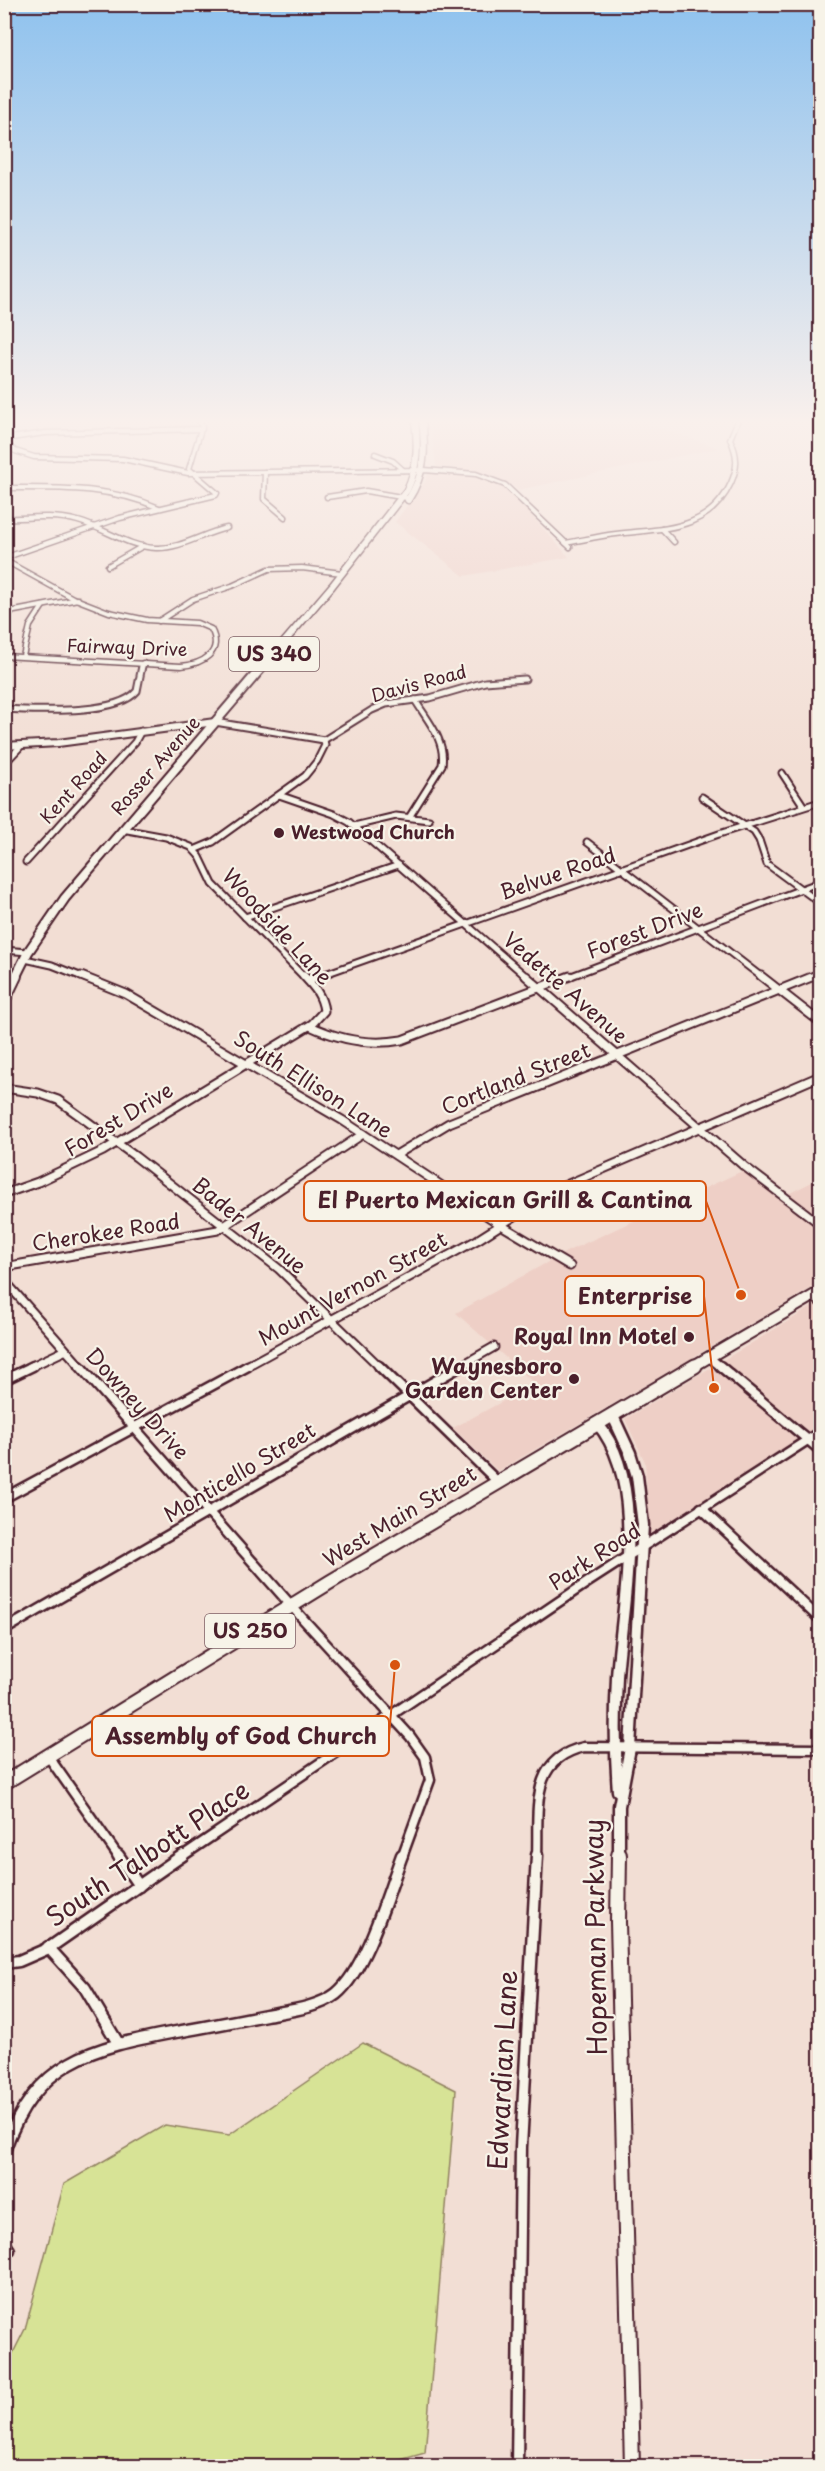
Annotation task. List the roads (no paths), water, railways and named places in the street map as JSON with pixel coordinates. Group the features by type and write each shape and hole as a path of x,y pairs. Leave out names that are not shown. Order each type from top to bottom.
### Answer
{"main road":[{"name":"Rosser Avenue","path":"4,1001 27,956 58,906 342,573 370,535"},
{"name":"Rosser Avenue","path":"349,564 379,535"},
{"name":"West Main Street","path":"4,1783 292,1605 498,1482 612,1414 818,1297"},
{"name":"Hopeman Parkway","path":"612,1414 630,1453 637,1476 643,1525 630,1748 619,1806 619,1931 632,2466"},
{"path":"597,1423 610,1439 622,1479 628,1526 617,1679 615,1748 619,1806"}],"street":[{"path":"4,559 71,535"},
{"path":"111,535 143,546 177,546 202,535"},
{"path":"558,535 568,545 609,535"},
{"path":"668,535 674,542"},
{"path":"108,566 143,546"},
{"name":"Fairway Drive","path":"4,559 78,600 120,616 206,626 214,633 215,651 205,661 188,666 79,662 4,656"},
{"path":"159,621 193,599 232,586 270,569 302,568 342,573"},
{"path":"4,613 78,600"},
{"path":"23,656 30,626 43,606"},
{"path":"4,710 73,708 120,701 130,697 139,687 143,663"},
{"name":"Davis Road","path":"324,740 380,706 393,702 440,696 485,682 525,679"},
{"path":"410,816 444,762 444,751 415,700"},
{"path":"4,746 58,743 215,722 324,740 325,745 313,769 213,842 194,850 171,838 122,829"},
{"name":"Kent Road","path":"26,862 135,742 141,731"},
{"path":"4,764 22,745"},
{"path":"782,773 803,806"},
{"name":"Vedette Avenue","path":"279,795 334,814 354,826 744,1166 820,1224"},
{"path":"702,797 760,840 767,864 820,903"},
{"name":"Belvue Road","path":"308,980 744,826 820,802"},
{"path":"354,826 386,817 410,816 429,820"},
{"path":"587,842 820,1022"},
{"name":"Woodside Lane","path":"194,850 200,857 209,879 321,995 324,1006 321,1017 310,1026"},
{"path":"245,917 399,864"},
{"name":"Forest Drive","path":"310,1026 334,1036 359,1042 395,1041 820,882"},
{"name":"South Ellison Lane","path":"4,950 113,987 363,1134 501,1225 570,1266"},
{"name":"Cortland Street","path":"396,1155 449,1123 820,974"},
{"path":"245,1063 310,1026"},
{"name":"Forest Drive","path":"4,1194 63,1173 118,1143 245,1063"},
{"name":"Mount Vernon Street","path":"4,1498 501,1225 559,1188 820,1076"},
{"name":"Bader Avenue","path":"4,1088 52,1097 118,1143 292,1280 498,1482"},
{"name":"Cherokee Road","path":"4,1267 202,1235 225,1227 363,1134"},
{"name":"Downey Drive","path":"4,1281 64,1351 392,1716 425,1757 430,1780 363,1957 345,1986 323,2001 295,2009 118,2043"},
{"name":"Monticello Street","path":"4,1630 494,1347"},
{"path":"4,1380 64,1351"},
{"path":"710,1358 820,1450"},
{"name":"Park Road","path":"392,1716 701,1508 820,1432"},
{"path":"701,1508 820,1619"},
{"name":"South Talbott Place","path":"4,1963 23,1960 48,1947 392,1716"},
{"name":"Edwardian Lane","path":"517,2466 521,2147 540,1784 548,1765 567,1751 584,1747 820,1749"},
{"path":"48,1756 139,1886"},
{"path":"4,2151 21,2113 46,2081 78,2058 118,2043 85,1988 48,1947"}],"place":[{"name":"Westwood Church","path":"279,833"},
{"name":"El Puerto Mexican Grill & Cantina","path":"741,1295"},
{"name":"Royal Inn Motel","path":"689,1337"},
{"name":"Waynesboro Garden Center","path":"574,1379"},
{"name":"Enterprise","path":"714,1388"},
{"name":"Assembly of God Church","path":"395,1665"}]}
